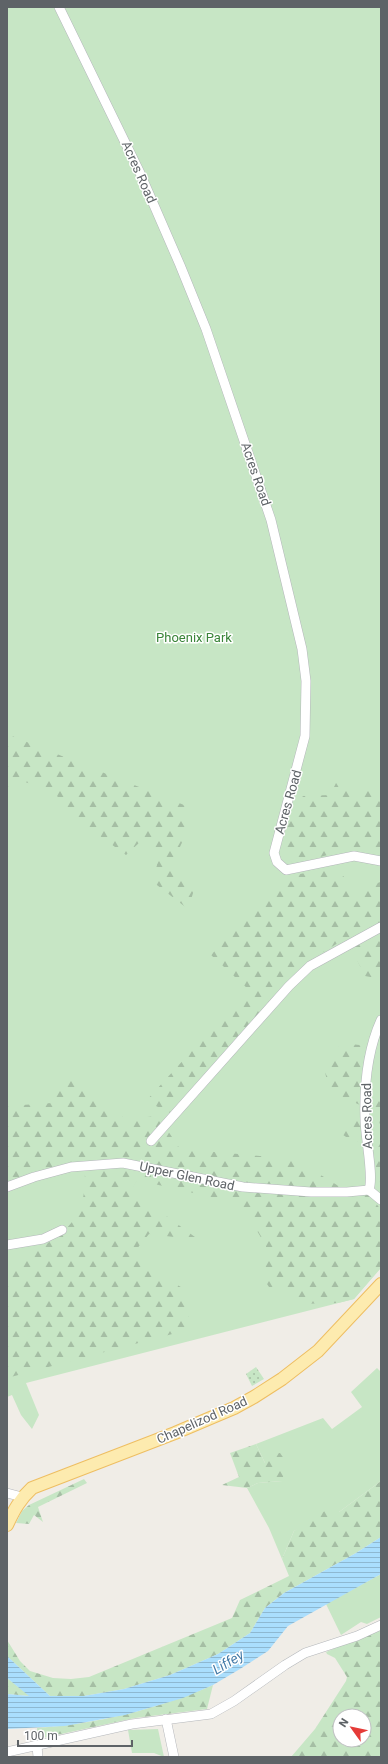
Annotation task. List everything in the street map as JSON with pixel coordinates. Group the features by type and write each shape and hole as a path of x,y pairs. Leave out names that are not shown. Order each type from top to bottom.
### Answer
{"main road":[{"name":"Chapelizod Road","path":"7,1524 22,1497 32,1488 188,1428 234,1408 254,1397 282,1379 318,1351 381,1284"}],"street":[{"name":"Acres Road","path":"59,7 140,173 180,265 206,329 271,520 302,649 307,696 305,736 274,854 278,862 286,870 354,856 381,861"},
{"path":"151,1141 294,981 310,966 381,927"},
{"name":"Acres Road","path":"369,1190 370,1179 364,1119 367,1059 381,1020"},
{"name":"Upper Glen Road","path":"7,1187 34,1177 70,1167 123,1163 243,1187 311,1192 347,1192 369,1190"},
{"path":"369,1190 381,1200"},
{"path":"7,1245 43,1239 62,1230"},
{"path":"7,1494 22,1497"},
{"path":"7,1752 132,1724 211,1714 229,1704 284,1665 306,1653 357,1636 381,1625"},
{"path":"166,1719 174,1757"},
{"path":"37,1746 38,1757"}],"green space":[{"name":"Phoenix Park","path":"7,7 381,7 381,1267 354,1299 26,1383 39,1415 32,1429 21,1415 12,1395 7,1397"},
{"path":"7,734 189,807 186,834 172,864 194,890 188,909 153,882 159,856 140,842 126,855 63,809 55,791 18,780 7,788"},
{"path":"336,783 365,791 381,789 381,850 371,847 348,849 312,859 290,861 282,852 290,815 303,796 330,795"},
{"path":"336,867 356,892 380,882 381,883 381,979 365,976 346,938 309,961 277,992 172,1114 146,1101 248,989 211,955 249,914 295,875"},
{"path":"342,1043 368,1046 363,1063 360,1105 339,1095 330,1086 327,1080 324,1063"},
{"path":"66,1077 126,1119 158,1116 180,1149 295,1159 353,1195 369,1194 381,1210 381,1268 354,1299 338,1303 296,1304 298,1291 269,1287 265,1281 266,1246 241,1204 137,1180 131,1190 199,1240 149,1234 131,1256 184,1289 191,1329 7,1378 7,1271 11,1265 57,1237 68,1227 76,1216 82,1202 85,1184 84,1163 7,1183 7,1106 52,1103"},
{"path":"381,1088 381,1127 373,1105 373,1095"},
{"path":"361,1118 362,1142 351,1140 343,1135 343,1119"},
{"path":"381,1142 381,1186 373,1157"},
{"path":"256,1367 264,1379 252,1386 246,1374"},
{"path":"377,1368 381,1372 381,1481 339,1512 294,1531 282,1559 269,1528 247,1488 258,1483 282,1481 265,1463 256,1444 323,1418 332,1429 362,1407 351,1392"},
{"path":"256,1444 265,1463 271,1454 280,1453 287,1463 282,1481 258,1483 247,1488 222,1485 239,1477 230,1453"},
{"path":"84,1479 87,1483 38,1507 43,1522 34,1515 29,1524 16,1523 22,1511 29,1505"},
{"path":"381,1481 381,1537 356,1553 284,1593 265,1608 250,1633 218,1654 170,1675 124,1689 84,1696 50,1696 7,1656 7,1640 20,1661 30,1671 53,1678 71,1679 89,1677 232,1618 240,1600 289,1576 282,1559 294,1531 329,1508 339,1512"},
{"path":"381,1574 381,1617 367,1624 361,1622 341,1635 326,1604"},
{"path":"381,1628 381,1757 291,1757 315,1729 346,1681 347,1677 335,1658 326,1652"},
{"path":"7,1678 30,1696 7,1694"},
{"path":"213,1685 207,1709 135,1718 38,1739 37,1728 82,1723 127,1714 192,1694"},
{"path":"158,1729 164,1757 154,1753 132,1753 128,1730"}],"water":[{"name":"Liffey","path":"381,1537 381,1574 288,1626 268,1651 213,1685 183,1698 125,1715 65,1726 7,1729 7,1694 29,1696 7,1678 7,1656 50,1696 84,1696 124,1689 170,1675 218,1654 250,1633 265,1608 284,1593 356,1553"}]}
